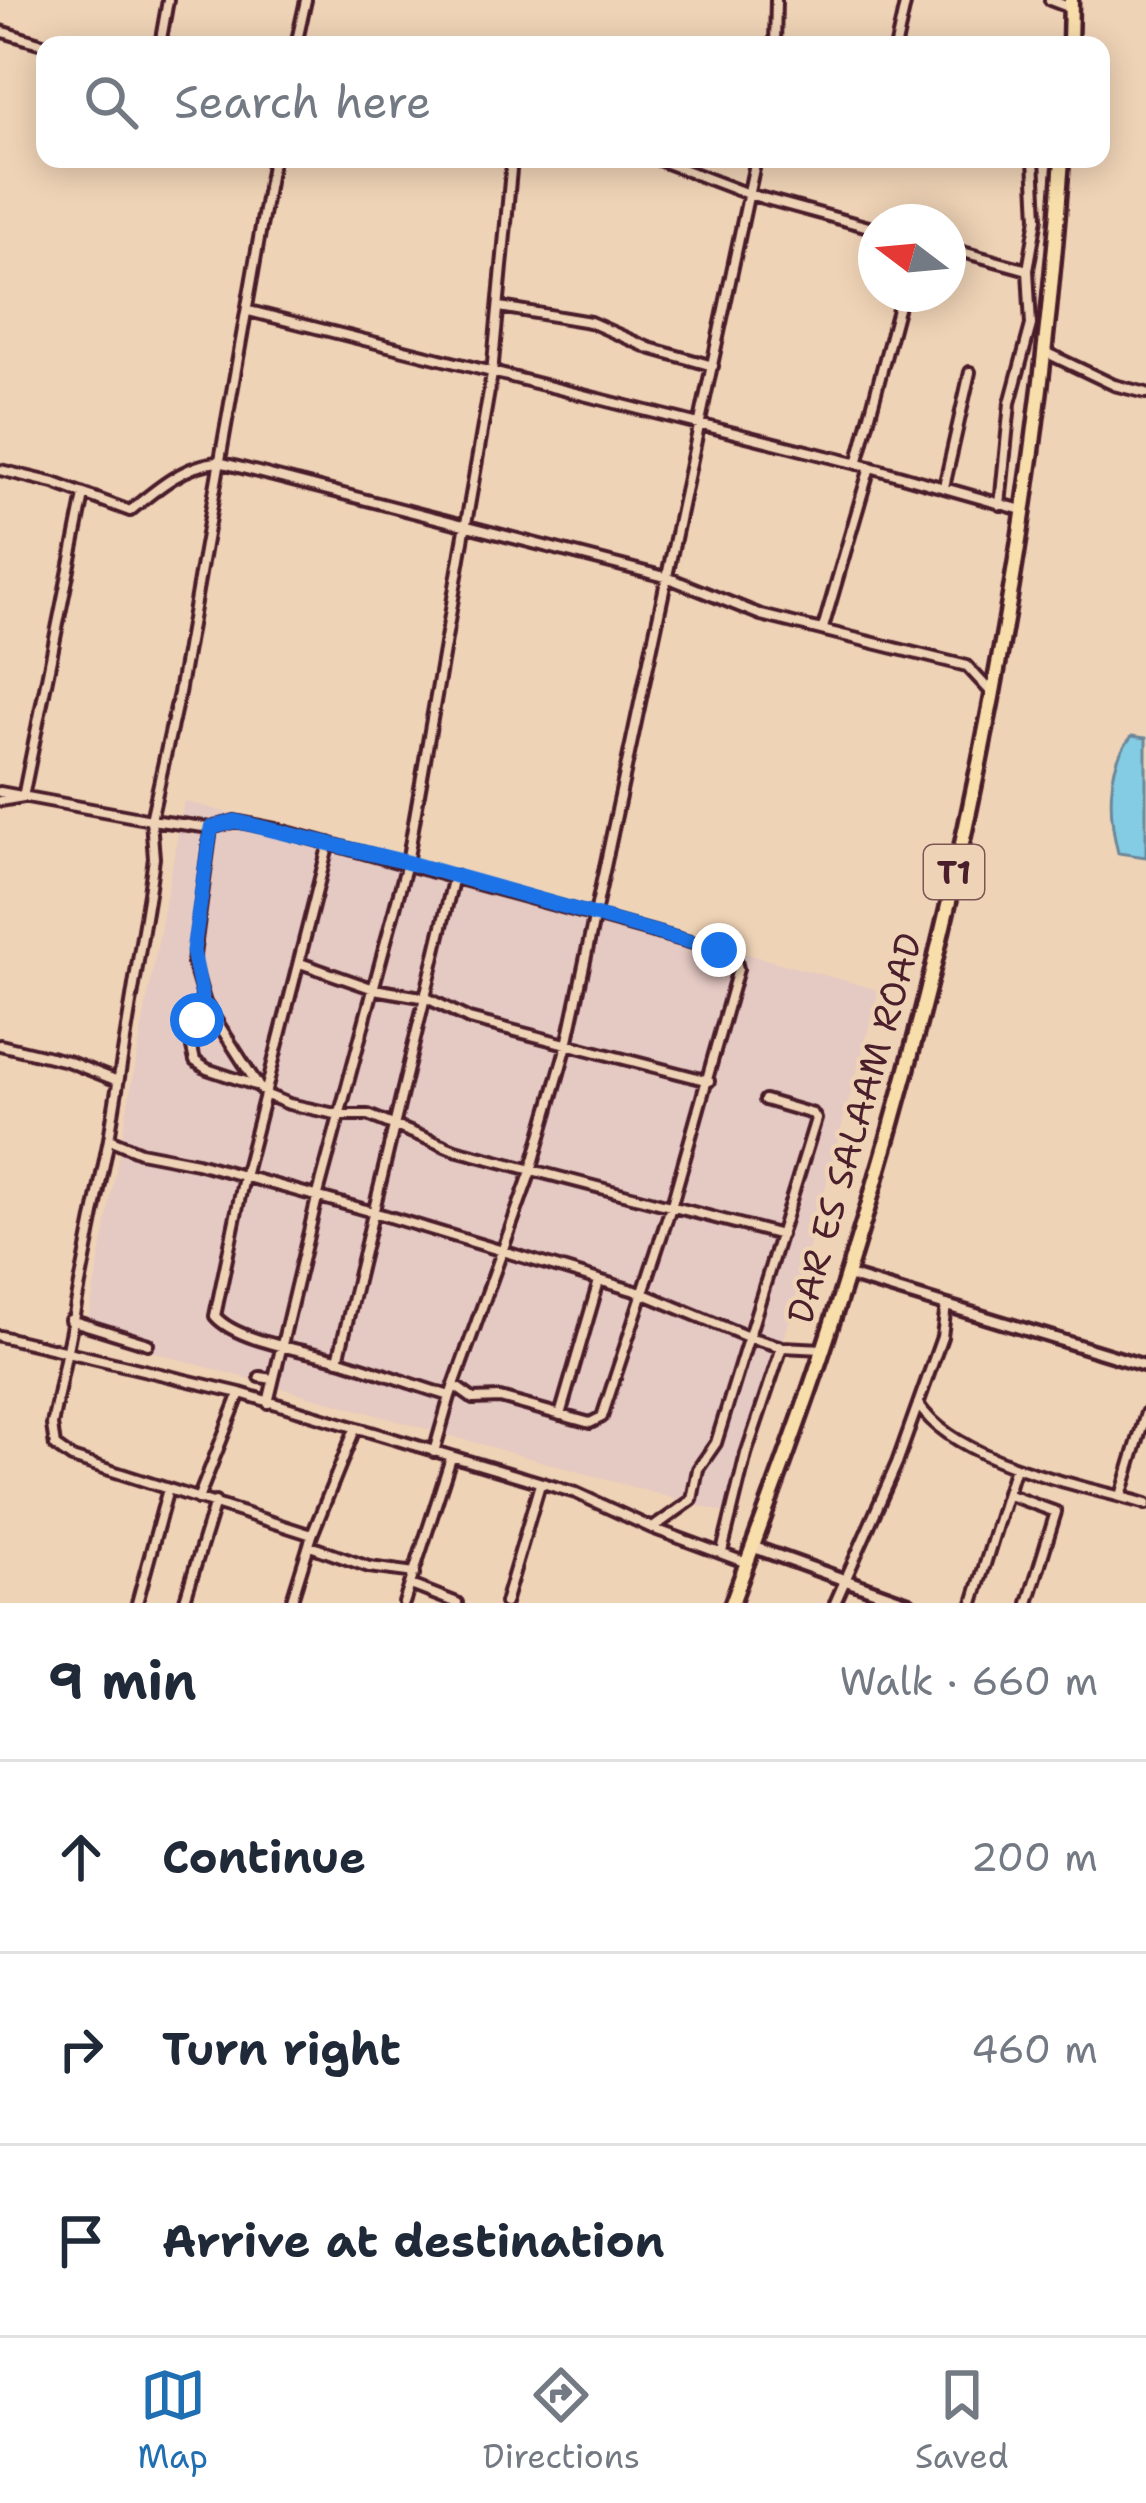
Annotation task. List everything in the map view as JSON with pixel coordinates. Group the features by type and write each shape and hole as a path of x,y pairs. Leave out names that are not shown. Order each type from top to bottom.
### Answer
{"highway":[{"path":"1070,36 1071,4"},
{"name":"DAR ES SALAAM ROAD","path":"732,1603 847,1275 929,977 991,692 1022,510 1046,353 1061,168"}],"street":[{"path":"162,36 168,0"},
{"path":"298,36 306,0"},
{"path":"775,36 776,0"},
{"path":"898,36 906,0"},
{"path":"1050,0 1071,4"},
{"path":"0,32 36,42"},
{"path":"272,168 173,724 151,820 154,858 109,1139 52,1425 57,1449 72,1458 215,1502 369,1567 415,1574"},
{"path":"268,1403 406,862 492,374 511,168"},
{"path":"680,168 748,194 858,224"},
{"path":"434,1452 531,1171 567,1046 754,168"},
{"path":"1000,505 1010,403 1031,325 1028,270 1037,218 1034,168"},
{"path":"966,253 1028,270"},
{"path":"500,307 590,322 649,348 713,365"},
{"path":"248,311 870,467 1022,510"},
{"path":"857,464 897,312"},
{"path":"1046,353 1114,385 1146,393"},
{"path":"944,487 970,372"},
{"path":"1019,376 1041,383"},
{"path":"0,470 54,483 130,511 154,488 203,464 219,462 669,578 761,615 967,666 991,692"},
{"path":"823,628 870,467"},
{"path":"23,797 84,495"},
{"path":"0,792 211,828 235,821 406,862 719,950 736,961 738,969 709,1082 673,1204 600,1420 590,1423 500,1398 473,1399 454,1386"},
{"path":"0,801 23,797"},
{"path":"211,828 193,951 202,996 267,1095 340,1115 368,1115 455,1150 781,1235"},
{"path":"329,843 244,1178 215,1316 220,1323 260,1341 450,1396"},
{"path":"338,1360 454,876"},
{"path":"300,963 374,989 427,998 469,1019 709,1082"},
{"path":"202,996 192,1048 195,1061 207,1070 258,1086"},
{"path":"0,1045 67,1061 118,1081"},
{"path":"652,1528 692,1499 698,1469 716,1443 816,1116 765,1100"},
{"path":"109,1139 140,1152 374,1212 642,1293 748,1337 782,1347 823,1349"},
{"path":"847,1275 1146,1366"},
{"path":"560,1415 598,1281"},
{"path":"835,1603 897,1463 942,1337 946,1305"},
{"path":"70,1320 148,1344"},
{"path":"0,1336 240,1393 576,1493 747,1563"},
{"path":"722,1552 746,1454 782,1347"},
{"path":"260,1377 273,1379"},
{"path":"198,1499 240,1393"},
{"path":"917,1404 930,1424 948,1430 967,1447 1016,1467 1146,1504"},
{"path":"1121,1496 1146,1413"},
{"path":"291,1603 355,1429"},
{"path":"404,1603 451,1458"},
{"path":"973,1603 1016,1467"},
{"path":"505,1603 540,1484"},
{"path":"136,1603 168,1489"},
{"path":"1009,1495 1056,1512 1028,1603"},
{"path":"184,1603 215,1502"},
{"path":"752,1547 909,1603"},
{"path":"411,1586 457,1603"}],"shaded area":[{"path":"184,801 879,990 736,1516 86,1333"}],"water":[{"path":"1132,736 1146,738 1146,857 1118,853 1113,824 1113,776"}],"route":[{"path":"197,1020 202,996 193,951 211,828 235,821 406,862 719,950"}]}
